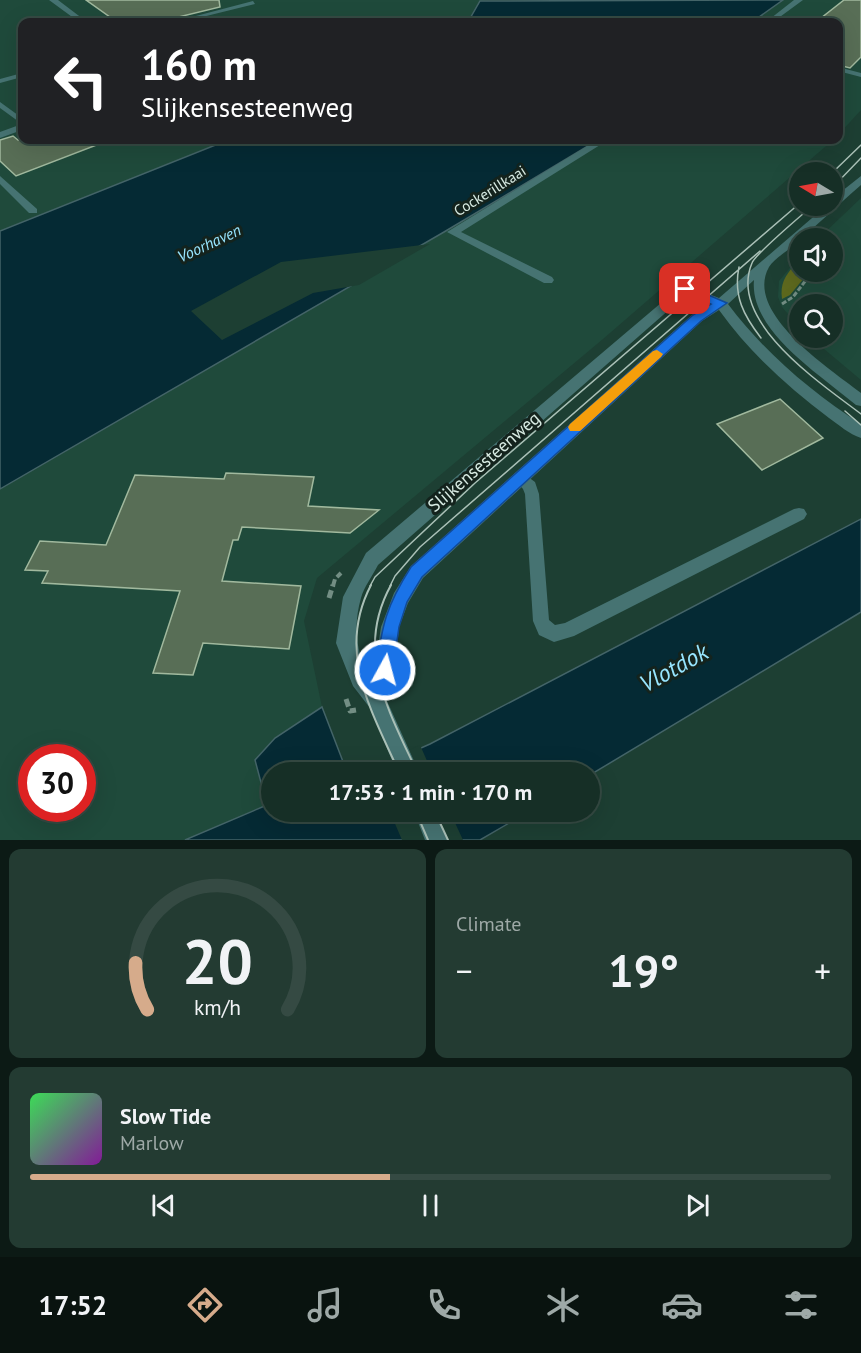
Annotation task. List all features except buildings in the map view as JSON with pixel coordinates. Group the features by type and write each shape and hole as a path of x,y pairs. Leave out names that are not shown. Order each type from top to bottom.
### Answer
{"street":[{"path":"53,0 78,18"},
{"path":"774,18 799,0"},
{"name":"Cockerillkaai","path":"548,280 453,232 596,144"},
{"name":"Slijkensesteenweg","path":"843,195 861,178"},
{"name":"Slijkensesteenweg","path":"377,703 385,670 390,627 400,599 417,572 697,318 721,303 820,216"},
{"path":"764,265 759,282 759,295 766,315 788,339 861,401"},
{"name":"Slijkensesteenweg","path":"404,762 377,703 360,679 346,643 352,597 372,559 685,289 721,303"},
{"path":"721,303 733,322 758,348 799,385 861,432"},
{"path":"429,822 437,840"}],"lane":[{"path":"192,18 253,3"},
{"path":"843,70 861,75"},
{"path":"0,81 18,78"},
{"path":"0,104 18,119"},
{"path":"0,135 18,128"},
{"path":"0,179 33,211"},
{"path":"520,477 530,486 532,494 541,621 545,629 554,634 568,630 799,514"}],"path":[{"path":"777,305 793,297 805,282"}],"shaded area":[{"path":"0,0 490,0 480,1 470,18 18,18 18,144 218,144 0,231"},
{"path":"783,0 861,0 861,110 843,130 843,18 758,18"},
{"path":"591,144 828,144 808,162 789,162 789,178 603,339 317,578 304,621 322,707 275,738 272,762 261,762 261,808 185,840 0,840 0,489"},
{"path":"861,198 861,380 823,348 843,348 843,294 789,294 789,315 778,297 779,281 789,269 789,282 843,282 843,228 830,228"}],"green space":[{"path":"788,273 789,282 801,282 791,294 782,299 782,289"}],"water":[{"path":"783,0 758,18 470,18 480,1"},
{"name":"Voorhaven","path":"218,144 591,144 0,489 0,231"},
{"name":"Vlotdok","path":"861,519 861,612 600,769 600,762 390,762 430,744"},
{"path":"322,707 343,762 261,762 261,782 255,760 275,738"},
{"path":"261,808 261,822 511,822 480,840 185,840"}],"pier":[{"path":"430,244 359,285 313,293 222,340 191,311 281,262"},
{"path":"420,745 428,762 383,762"},
{"path":"394,822 455,822 463,840 402,840"}],"tram line":[{"path":"843,162 861,145"},
{"path":"843,177 861,158"},
{"path":"370,586 375,577 475,483 789,212"},
{"path":"801,216 770,243 752,263 748,285 753,307 765,329 782,349 803,369 861,414"},
{"path":"739,270 760,251"},
{"path":"390,586 395,576 420,547 739,270"},
{"path":"739,270 738,287 741,305 761,338"},
{"path":"845,411 861,425"},
{"path":"371,585 361,610 357,634 357,657 361,680 369,703 394,762"},
{"path":"391,585 380,610 375,634 375,657 386,703 412,762"},
{"path":"420,822 428,840"},
{"path":"440,822 448,840"}],"slow traffic":[{"path":"575,427 657,354"}],"route":[{"path":"385,670 390,627 400,599 417,572 482,510 697,318 721,303 685,289"}]}
